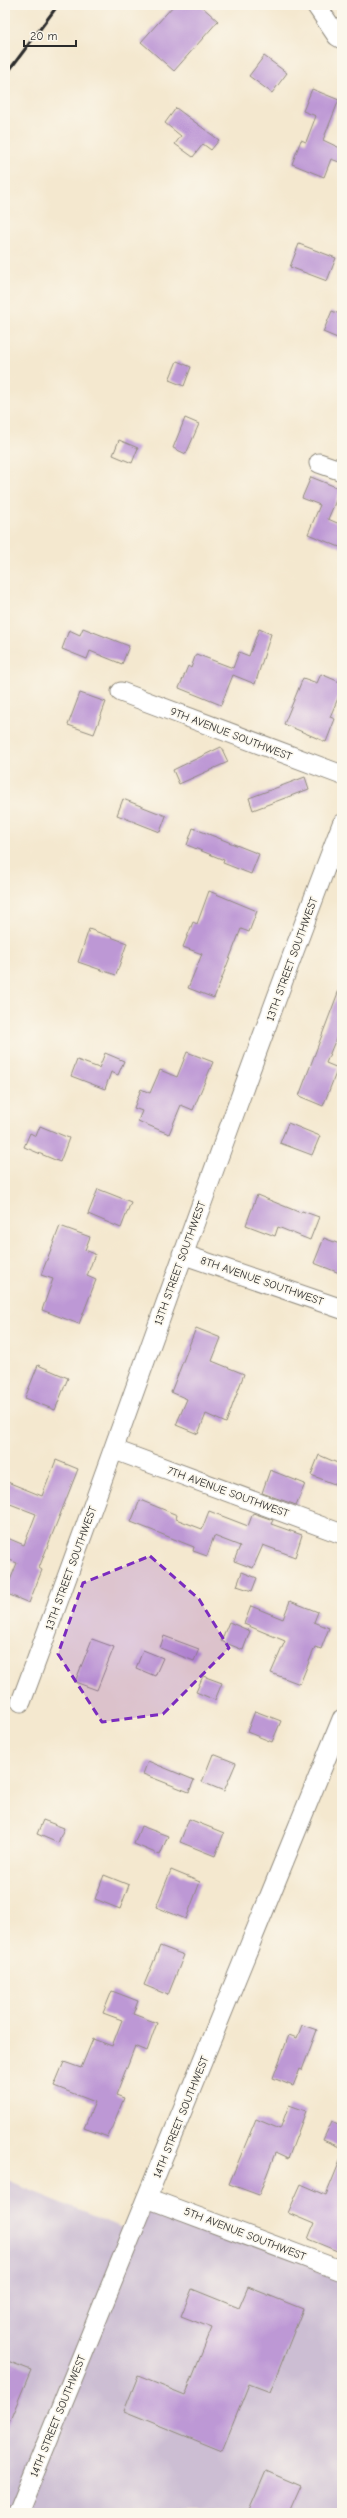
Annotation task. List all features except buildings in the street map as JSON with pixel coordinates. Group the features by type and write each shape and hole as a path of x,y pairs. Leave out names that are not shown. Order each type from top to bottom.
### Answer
{"street":[{"path":"316,5 337,36 342,38"},
{"path":"319,464 342,471"},
{"name":"9TH AVENUE SOUTHWEST","path":"121,692 342,775"},
{"name":"13TH STREET SOUTHWEST","path":"21,1702 115,1450 182,1254 342,824"},
{"name":"8TH AVENUE SOUTHWEST","path":"182,1254 342,1309"},
{"name":"7TH AVENUE SOUTHWEST","path":"115,1450 342,1534"},
{"name":"14TH STREET SOUTHWEST","path":"18,2513 148,2198 342,1720"},
{"name":"5TH AVENUE SOUTHWEST","path":"148,2198 342,2271"}],"highlighted area":[{"path":"150,1556 199,1599 229,1648 163,1714 102,1722 58,1654 83,1583"}],"shaded area":[{"path":"5,2180 133,2232 147,2198 342,2271 342,2513 5,2513"}],"railway":[{"path":"5,76 58,5"}]}
